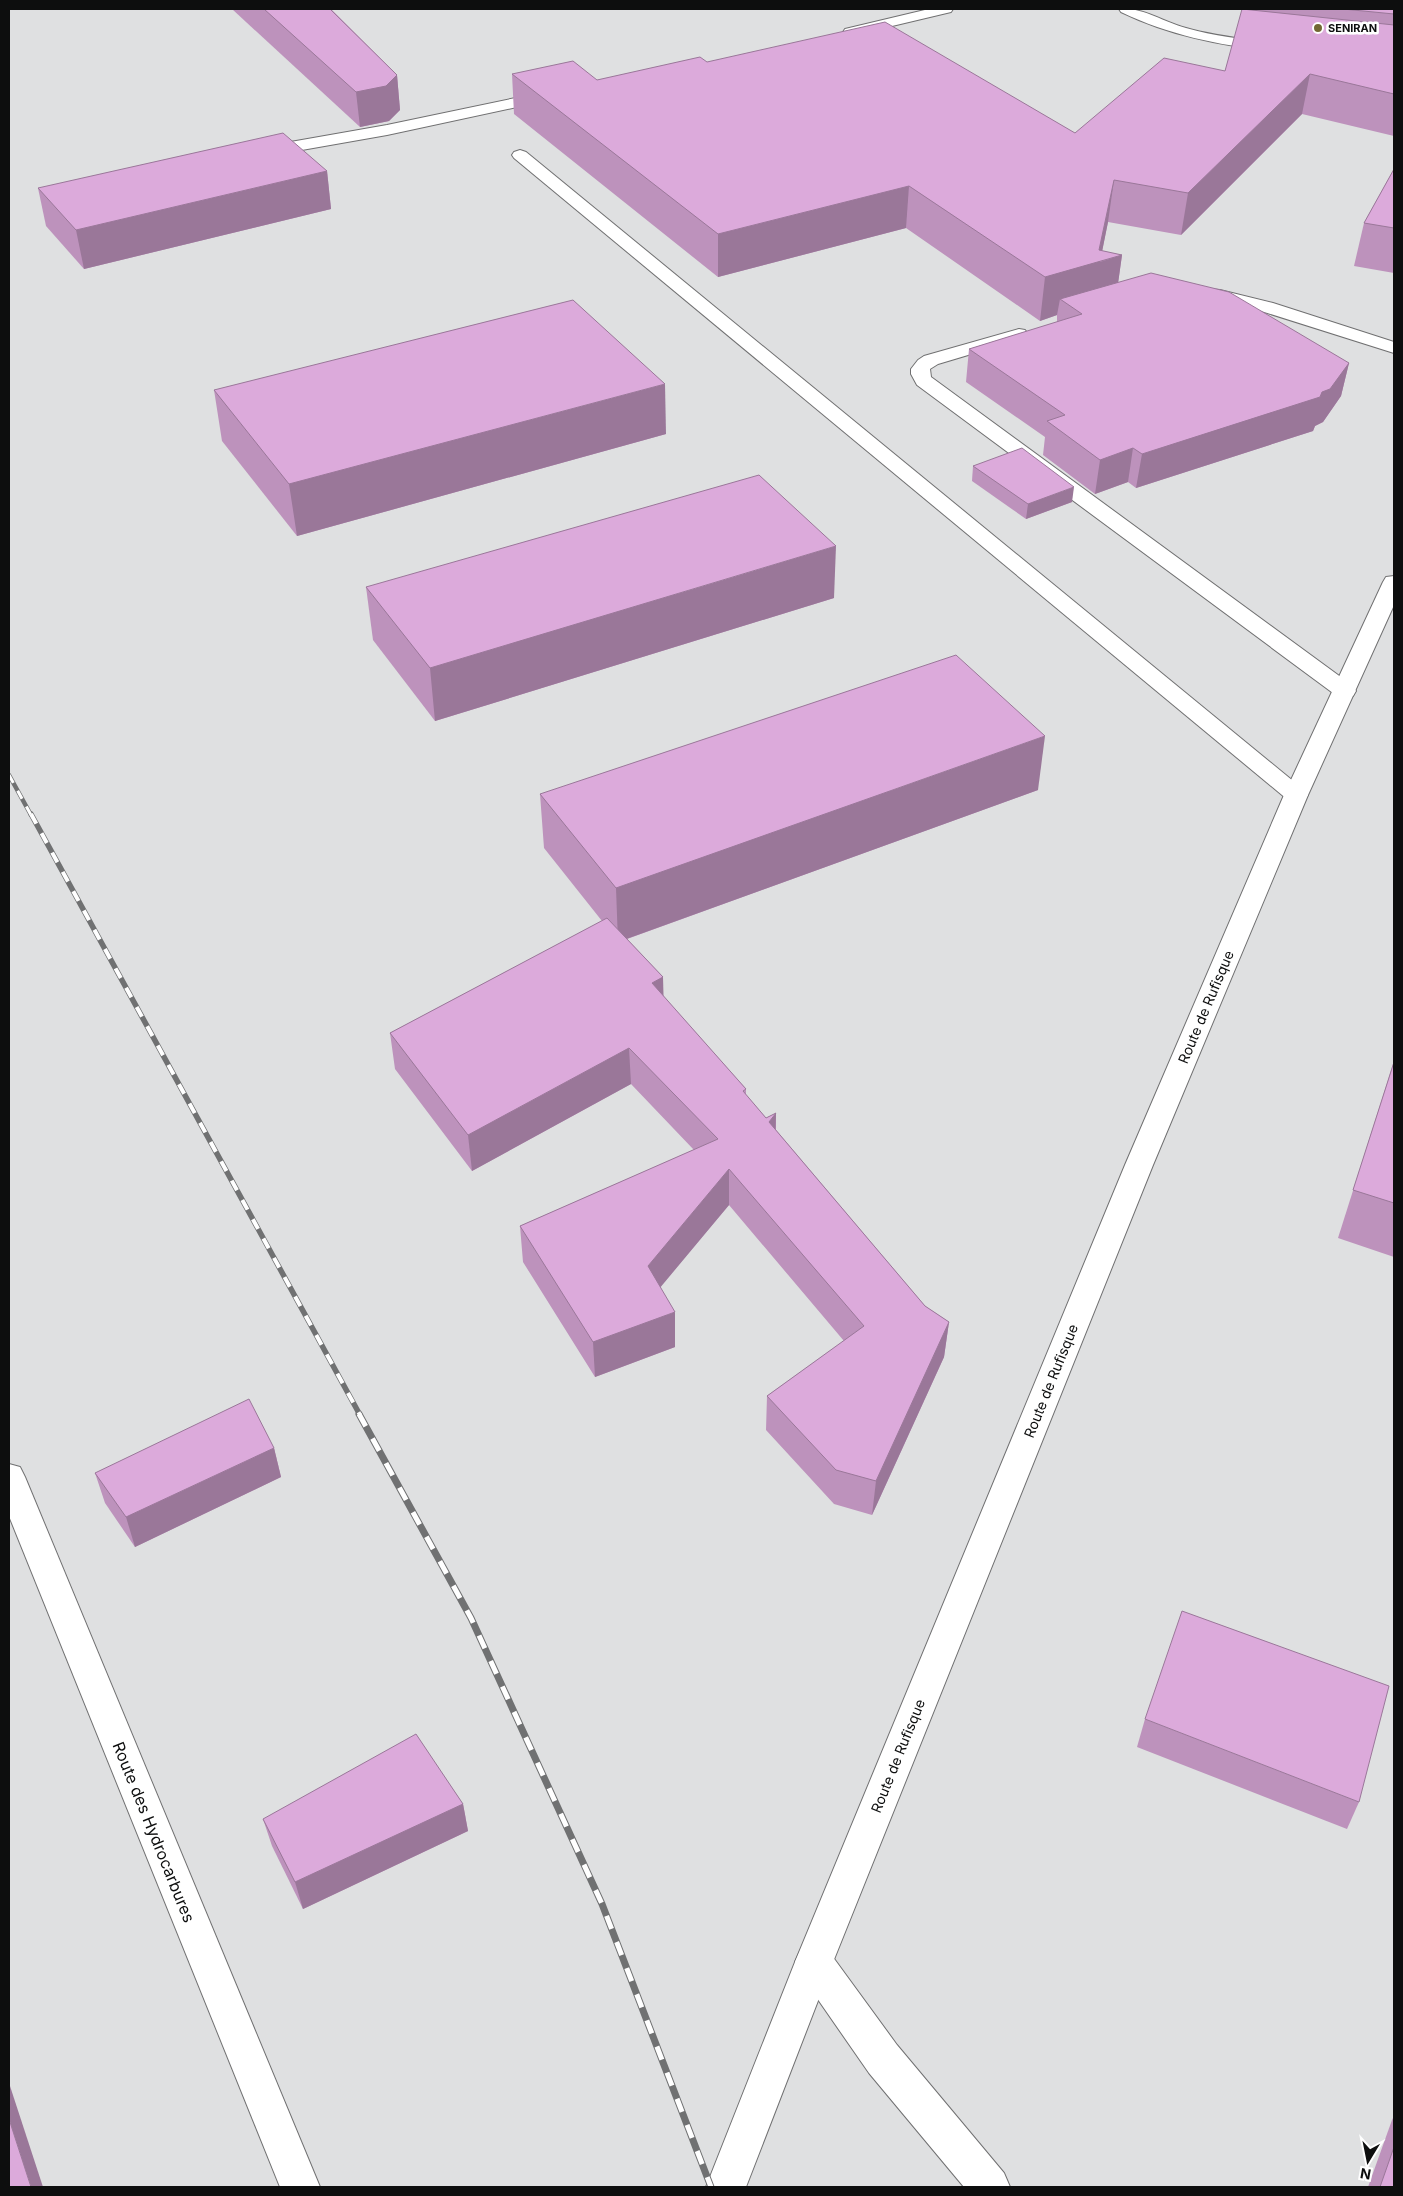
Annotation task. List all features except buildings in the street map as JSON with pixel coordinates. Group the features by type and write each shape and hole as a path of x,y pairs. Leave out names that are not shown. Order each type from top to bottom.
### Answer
{"main road":[{"path":"839,35 946,9"},
{"path":"1126,9 1182,33 1201,38 1288,49"},
{"path":"251,154 388,130 561,94"},
{"path":"520,155 1296,796"},
{"path":"1189,293 1220,295 1242,300 1394,348"},
{"path":"1036,329 931,360 922,364 919,375 932,387 1345,691"},
{"name":"Route de Rufisque","path":"726,2187 814,1962 1139,1164 1296,796 1394,582"},
{"name":"Route des Hydrocarbures","path":"9,1477 300,2187"},
{"path":"814,1962 883,2059 990,2187"}],"railway":[{"path":"9,775 31,815"},
{"path":"31,814 360,1415"},
{"path":"359,1414 471,1618 602,1904 711,2187"}],"place":[{"name":"SENIRAN","path":"1318,28"}]}
